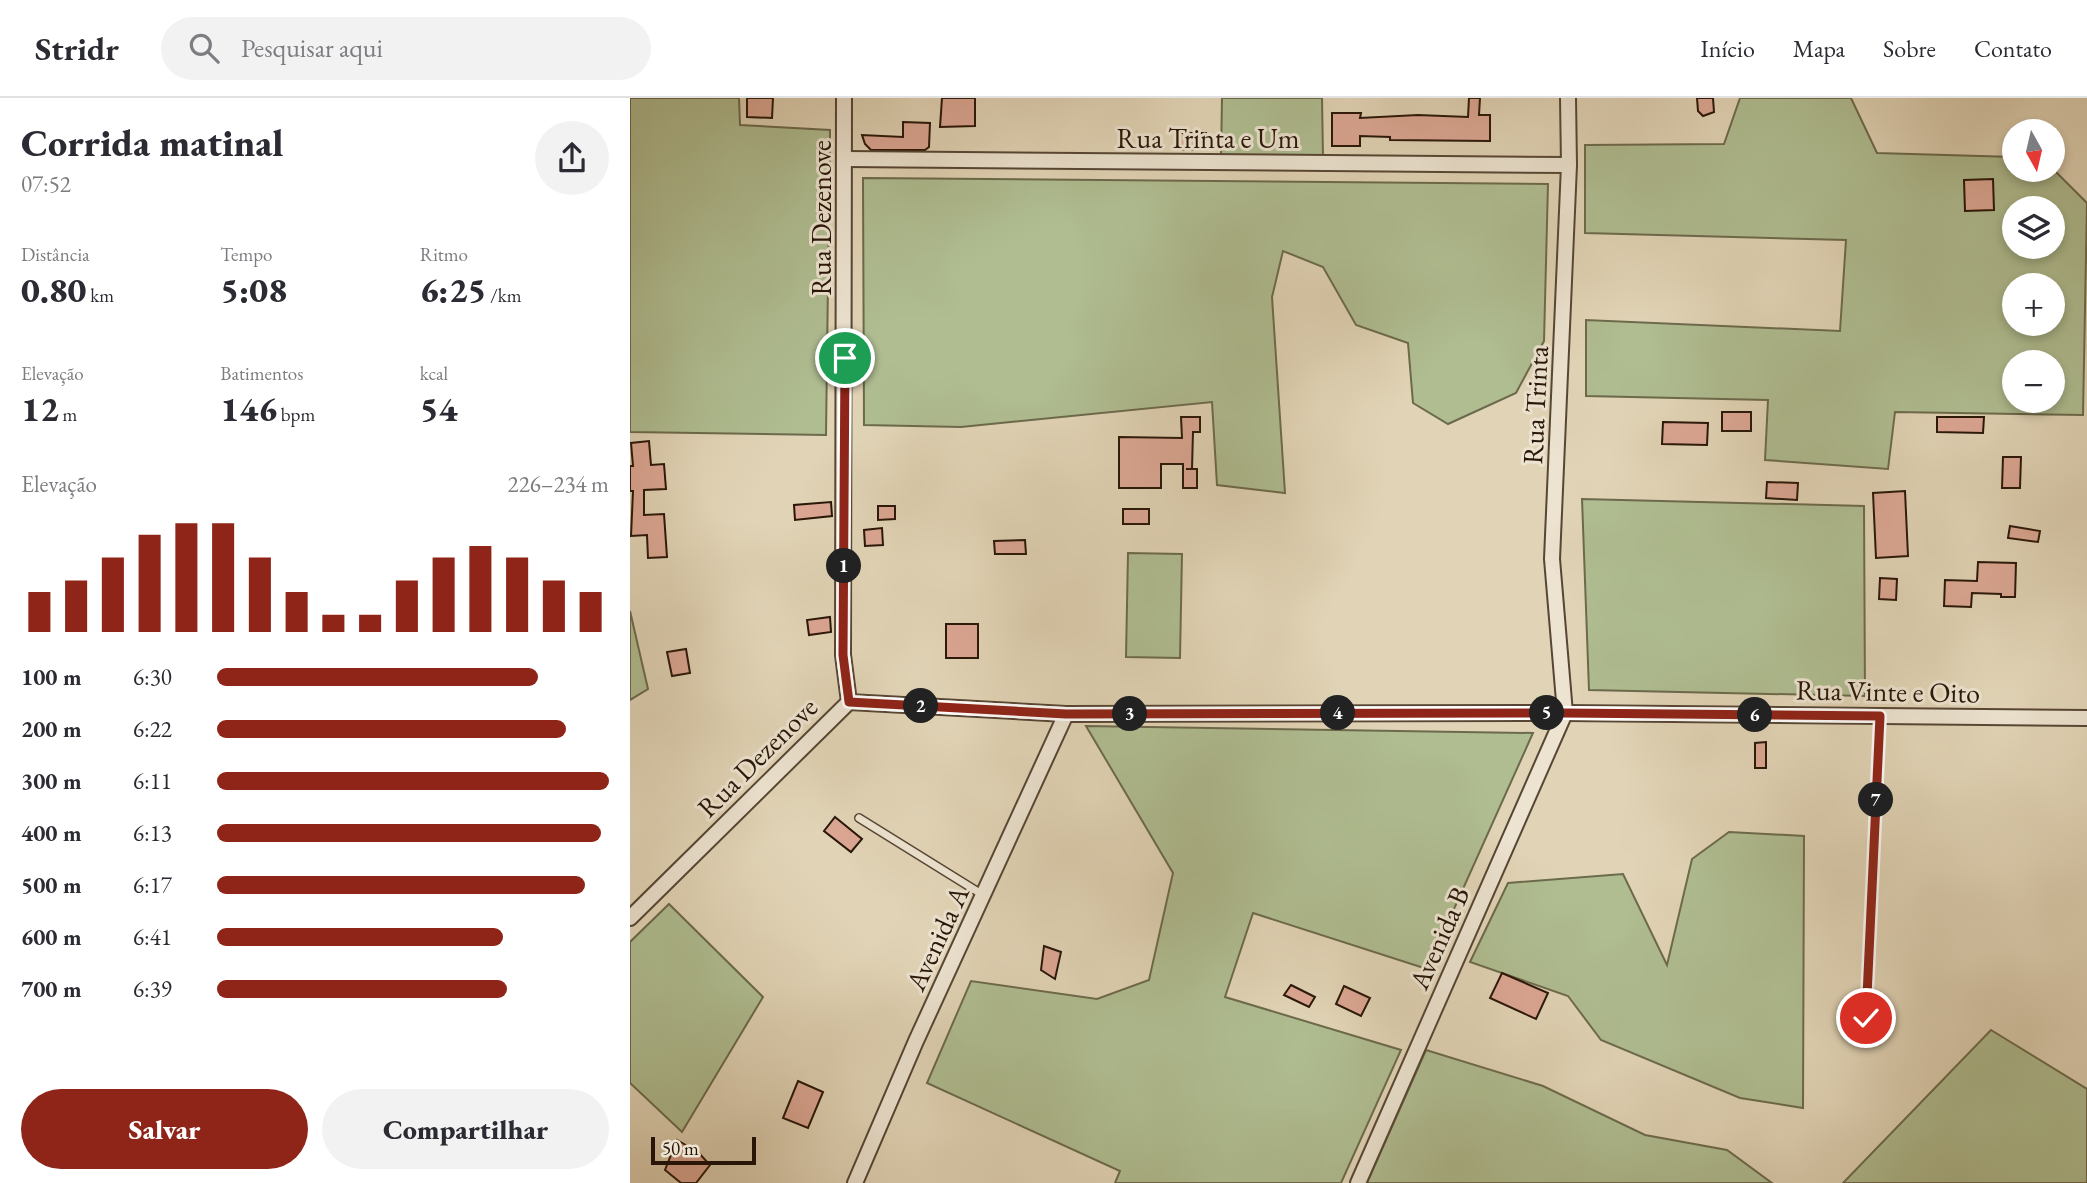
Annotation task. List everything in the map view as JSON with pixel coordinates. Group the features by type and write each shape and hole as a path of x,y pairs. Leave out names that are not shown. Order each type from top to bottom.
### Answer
{"street":[{"name":"Rua Dezenove","path":"630,919 849,702 843,655 846,159 844,98"},
{"name":"Rua Trinta","path":"1565,713 1552,559 1569,165 1568,98"},
{"name":"Rua Trinta e Um","path":"846,159 1569,165"},
{"name":"Rua Vinte e Oito","path":"849,702 1066,714 1565,713 2087,718"},
{"name":"Avenida B","path":"1357,1183 1565,713"},
{"name":"Avenida A","path":"855,1183 1066,714"}],"lane":[{"path":"1866,1018 1880,716"},
{"path":"859,818 983,895"}],"green space":[{"path":"630,98 739,98 740,125 830,130 826,435 630,432"},
{"path":"1222,98 1322,98 1323,157 1221,157"},
{"path":"1740,98 1851,98 1877,153 2002,157 2002,182 2065,181 2087,203 2083,415 1895,412 1888,469 1765,460 1768,400 1586,396 1586,320 1840,331 1846,240 1585,233 1585,145 1724,144"},
{"path":"863,178 1548,184 1544,341 1516,393 1448,424 1413,403 1408,343 1356,325 1323,267 1283,251 1272,297 1285,493 1217,485 1212,402 961,427 864,425"},
{"path":"1582,499 1864,506 1865,696 1589,690"},
{"path":"1128,553 1182,554 1180,658 1126,657"},
{"path":"630,611 648,689 630,700"},
{"path":"1086,726 1533,733 1427,969 1253,913 1225,997 1401,1050 1341,1183 1115,1183 1120,1171 927,1083 971,981 1097,999 1149,980 1173,873"},
{"path":"1729,832 1804,836 1803,1108 1740,1098 1601,1040 1568,996 1470,962 1508,883 1623,874 1667,965 1692,859"},
{"path":"669,904 763,997 682,1132 630,1083 630,942"},
{"path":"1991,1030 2087,1089 2087,1183 1843,1183"},
{"path":"1426,1050 1543,1086 1645,1135 1727,1150 1772,1183 1367,1183"}],"building":[{"path":"747,98 773,98 772,118 747,117"},
{"path":"942,98 975,98 975,126 940,127"},
{"path":"1469,98 1480,98 1479,115 1490,115 1490,141 1390,140 1390,137 1360,136 1360,146 1332,146 1332,113 1361,113 1360,118 1418,115 1468,117"},
{"path":"1697,98 1713,98 1714,112 1703,116 1698,111"},
{"path":"903,122 930,123 929,147 925,150 871,150 865,144 862,135 903,137"},
{"path":"1177,133 1206,133 1206,150 1177,150"},
{"path":"1993,179 1994,210 1965,211 1964,180"},
{"path":"1722,412 1751,412 1751,431 1722,431"},
{"path":"1181,417 1200,417 1200,432 1193,432 1192,469 1197,469 1197,488 1183,488 1183,464 1161,464 1161,488 1119,488 1119,437 1182,438"},
{"path":"1937,417 1984,417 1983,433 1937,432"},
{"path":"1663,422 1708,423 1707,445 1662,444"},
{"path":"649,441 651,465 664,464 666,489 644,490 644,515 664,514 667,557 648,558 647,535 631,536 631,443"},
{"path":"2003,457 2021,457 2020,488 2002,488"},
{"path":"1767,482 1798,483 1797,500 1766,498"},
{"path":"1905,491 1908,556 1876,558 1873,493"},
{"path":"831,502 832,516 795,520 794,505"},
{"path":"878,506 895,506 895,519 878,520"},
{"path":"1123,509 1149,509 1149,524 1123,524"},
{"path":"2010,526 2040,531 2038,542 2008,538"},
{"path":"882,528 883,545 865,546 864,530"},
{"path":"1025,540 1026,554 995,554 994,541"},
{"path":"1978,562 2016,563 2015,597 1972,593 1971,607 1944,606 1945,580 1977,581"},
{"path":"1880,578 1897,579 1896,600 1879,599"},
{"path":"830,617 831,632 809,635 807,620"},
{"path":"946,624 978,624 978,658 946,658"},
{"path":"686,649 690,673 672,676 667,652"},
{"path":"1766,742 1766,768 1755,768 1755,743"},
{"path":"835,817 862,839 851,852 824,831"},
{"path":"1044,946 1061,952 1055,979 1041,970"},
{"path":"1502,973 1548,993 1536,1019 1490,998"},
{"path":"1291,985 1315,997 1309,1007 1284,995"},
{"path":"1344,986 1370,998 1361,1016 1336,1004"},
{"path":"798,1081 823,1092 808,1128 783,1118"},
{"path":"677,1140 698,1152 710,1165 696,1183 681,1183 665,1170"}],"route":[{"path":"845,358 843,655 849,702 1066,714 1565,713 1880,716 1866,1018"}]}
